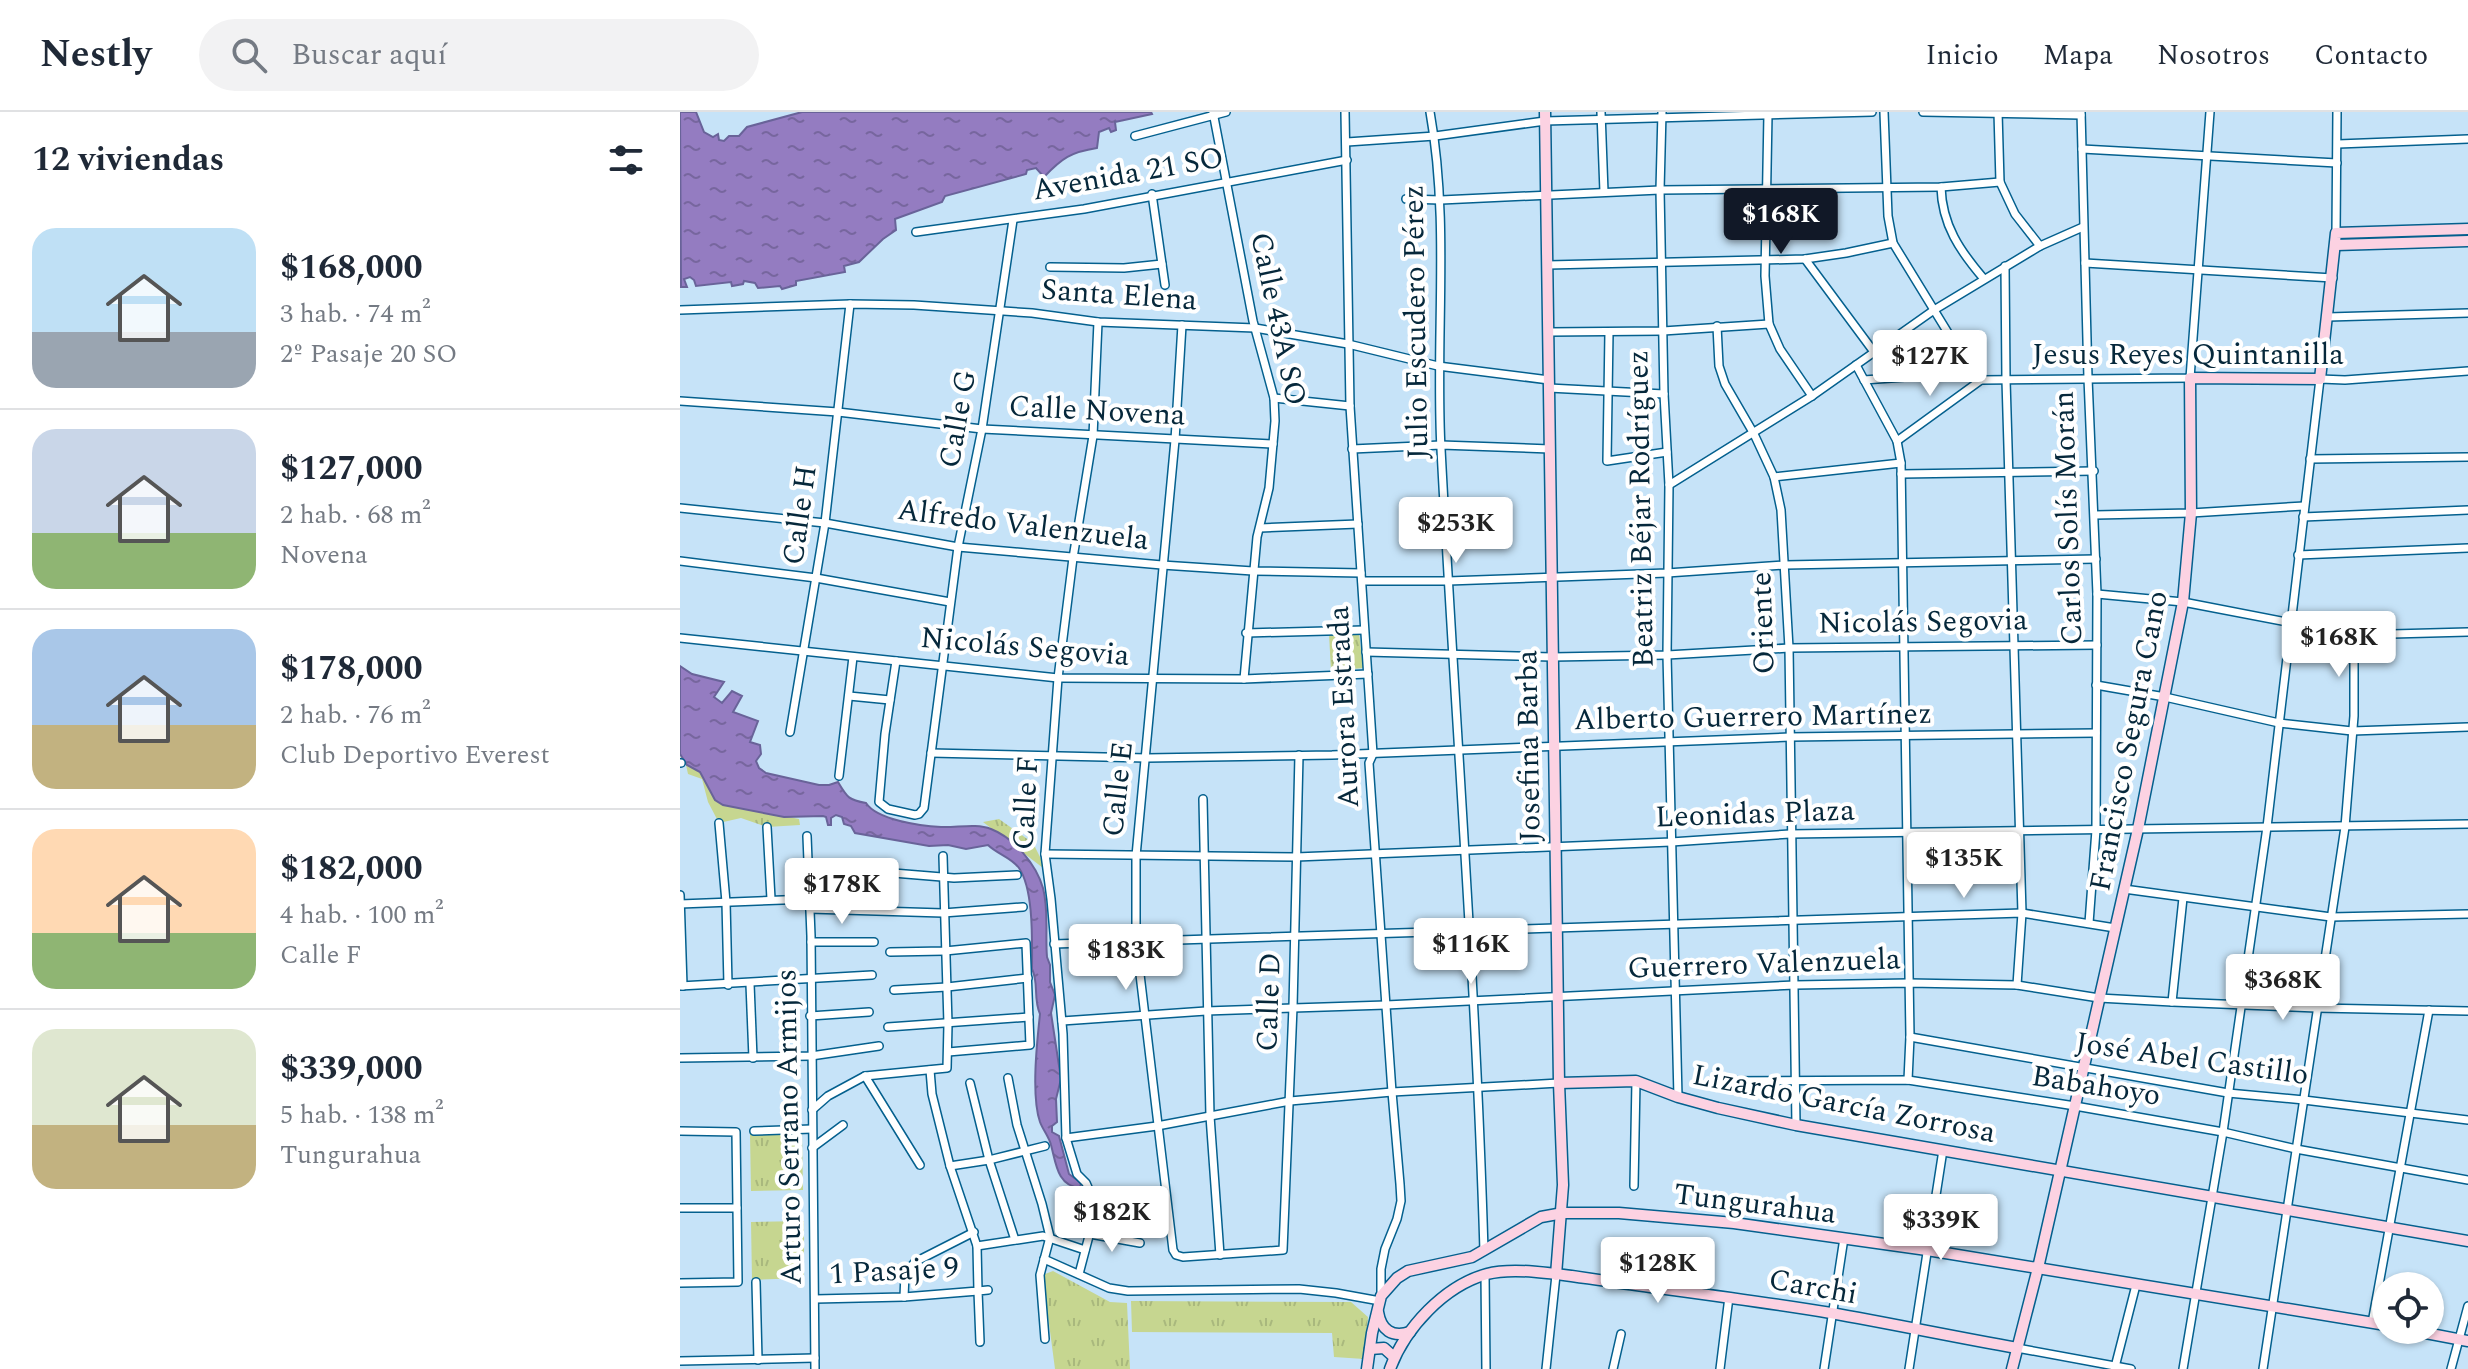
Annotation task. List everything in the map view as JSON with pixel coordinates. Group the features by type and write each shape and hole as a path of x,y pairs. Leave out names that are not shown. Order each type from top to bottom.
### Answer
{"street":[{"path":"1135,136 1226,112"},
{"name":"Aurora Estrada","path":"1345,112 1352,449 1373,754 1369,763 1401,1201 1385,1249 1379,1301"},
{"name":"Julio Escudero Pérez","path":"1430,112 1441,200 1438,366 1441,445 1451,655 1475,1001 1484,1251"},
{"path":"1347,142 1435,136 1545,115 1872,112"},
{"path":"1884,112 1886,187 1893,243 1972,372 1981,380 1897,441"},
{"path":"1923,112 2081,114"},
{"path":"1998,112 2000,182 2015,214 2040,246"},
{"name":"Francisco Segura Cano","path":"2012,1369 2138,829 2183,602 2191,513 2190,378 2210,112"},
{"path":"2183,1369 2223,1132 2267,827 2333,278 2337,112"},
{"name":"Calle 43A SO","path":"1213,114 1255,328 1274,398 1269,488 1257,537 1244,679"},
{"path":"1768,114 1766,259 1769,324 1780,349 1812,396"},
{"name":"Carlos Solís Morán","path":"2081,114 2097,594 2096,830 2089,923"},
{"name":"Josefina Barba","path":"1545,115 1550,576 1563,1213 1546,1369"},
{"name":"Beatriz Béjar Rodríguez","path":"1662,115 1660,190 1669,485 1667,655 1678,1097"},
{"path":"1600,116 1604,192"},
{"path":"2338,144 2468,139"},
{"path":"2082,149 2337,163"},
{"name":"Avenida 21 SO","path":"916,232 1084,209 1347,160"},
{"path":"1406,199 1660,190 1941,187 2000,182"},
{"path":"1941,187 1942,202 1953,238 1984,279"},
{"path":"1152,194 1165,285"},
{"name":"Calle G","path":"890,700 879,802 888,809 907,815 919,814 924,808 958,547 982,429 1013,220"},
{"path":"1669,485 1812,396 1934,310 2040,246 2083,227"},
{"path":"2336,239 2468,229"},
{"path":"2336,239 2468,241"},
{"path":"1548,265 1805,259 1893,243"},
{"path":"1805,259 1874,352"},
{"path":"2085,263 2333,278"},
{"path":"1050,267 1115,269 1162,264"},
{"path":"2005,266 2022,913 2017,985"},
{"name":"Calle H","path":"790,732 825,523 850,304"},
{"name":"Santa Elena","path":"680,310 914,305 1000,310 1098,322 1255,328 1348,344 1438,366 1549,384 1664,394"},
{"path":"2328,317 2468,313"},
{"name":"Calle F","path":"1098,322 1093,436 1058,678 1045,854 1062,1021 1066,1138 1077,1174 1090,1192 1099,1198"},
{"path":"1549,332 1663,331 1769,324"},
{"name":"Calle E","path":"1182,325 1175,440 1136,856 1136,941 1173,1250 1183,1257 1220,1255"},
{"name":"Oriente","path":"1717,326 1719,366 1725,384 1774,477 1781,510 1789,648 1796,1125"},
{"path":"1609,332 1607,461 1667,452"},
{"path":"1856,365 1897,441 1901,463 1910,1037 1908,1080"},
{"name":"Jesus Reyes Quintanilla","path":"1981,380 2345,380 2468,371"},
{"path":"1864,380 1972,372"},
{"path":"1274,398 1350,406"},
{"name":"Calle Novena","path":"680,401 838,412 982,429 1273,444"},
{"path":"1352,449 1441,445 1550,449"},
{"path":"2310,459 2468,457"},
{"path":"1774,477 1901,463"},
{"path":"1901,474 2094,471"},
{"path":"2095,515 2304,506"},
{"name":"Alfredo Valenzuela","path":"680,508 825,523 958,547 1073,558 1448,581 1785,565 2096,559"},
{"path":"2303,517 2468,510"},
{"path":"1260,528 1358,524"},
{"path":"2298,555 2468,548"},
{"path":"680,561 816,578 950,602"},
{"path":"2097,594 2183,602 2354,631 2468,632"},
{"path":"1246,633 1364,630"},
{"path":"2263,1369 2345,827 2352,731 2354,631"},
{"name":"Nicolás Segovia","path":"680,638 1058,678 1244,679 1368,674"},
{"name":"Nicolás Segovia","path":"1366,652 1552,657 1789,648 2097,645"},
{"path":"839,776 853,657"},
{"path":"849,696 890,700 896,661"},
{"path":"2096,685 2279,723 2352,731 2468,727"},
{"name":"Alberto Guerrero Martínez","path":"931,753 1147,758 1459,752 1790,737 2096,733"},
{"name":"Calle D","path":"1220,1255 1283,1250 1299,755"},
{"path":"1203,799 1206,1011 1220,1255"},
{"path":"719,823 726,902 728,985"},
{"name":"Leonidas Plaza","path":"1045,854 1296,857 1671,842 1790,834 2468,824"},
{"path":"767,827 771,899"},
{"name":"Arturo Serrano Armijos","path":"807,836 811,942 815,1369"},
{"path":"812,1110 828,1096 865,1076 947,1068 943,856"},
{"path":"808,873 869,871 943,877 1017,875"},
{"path":"2124,889 2331,917 2468,914"},
{"path":"680,895 681,986 872,975"},
{"path":"2172,1002 2183,898"},
{"path":"680,904 771,899 943,913 1023,907"},
{"path":"1054,944 2022,913 2115,928"},
{"path":"811,942 874,942"},
{"path":"890,952 945,951 1026,943 1030,1045 948,1052"},
{"path":"894,990 1028,978"},
{"name":"Guerrero Valenzuela","path":"1062,1021 1293,1007 1795,985 1909,983 2017,985 2099,998 2172,1002 2468,1011"},
{"path":"750,984 753,1058"},
{"path":"2381,1272 2429,1010"},
{"path":"810,1016 869,1012"},
{"path":"888,1027 1029,1017"},
{"name":"José Abel Castillo","path":"1910,1037 2228,1093 2468,1120"},
{"path":"680,1058 811,1056 879,1046"},
{"name":"1 Pasaje 9","path":"815,1299 978,1291 974,1232 950,1166 932,1094 930,1070"},
{"path":"865,1076 920,1165"},
{"path":"1008,1078 1024,1151 1050,1237 1040,1275 1045,1339"},
{"name":"Babahoyo","path":"1712,1081 1908,1080 2223,1132 2296,1149 2468,1180"},
{"path":"1634,1186 1636,1081"},
{"name":"Lizardo García Zorrosa","path":"1066,1138 1157,1126 1290,1101 1392,1092 1636,1081 1678,1097 1796,1125 2468,1241"},
{"path":"970,1083 989,1160 1015,1240"},
{"path":"812,1148 843,1125"},
{"path":"754,1131 812,1129"},
{"path":"680,1131 736,1132 738,1282 680,1283"},
{"path":"950,1166 1045,1146"},
{"path":"1909,1369 1943,1150"},
{"path":"1079,1274 1099,1198 1135,1208"},
{"path":"680,1208 737,1208"},
{"name":"Tungurahua","path":"1379,1301 1397,1278 1408,1271 1467,1258 1541,1217 1563,1213 1619,1213 1734,1223 1927,1250 2372,1323"},
{"path":"904,1297 905,1274 915,1262 974,1232"},
{"path":"1090,1234 1140,1243"},
{"path":"977,1246 1043,1236 1085,1250"},
{"path":"1824,1369 1844,1238"},
{"path":"1044,1259 1109,1288 1128,1291 1299,1289 1379,1301"},
{"name":"Carchi","path":"1390,1369 1410,1332 1444,1297 1470,1280 1498,1271 1556,1275 1729,1297 2131,1369"},
{"path":"1485,1274 1486,1369"},
{"path":"756,1282 758,1360"},
{"path":"2114,1367 2136,1285"},
{"path":"980,1342 978,1291 988,1290"},
{"path":"1720,1369 1729,1297"},
{"path":"1379,1301 1380,1323 1386,1330 1393,1334 1410,1332"},
{"path":"1367,1369 1379,1301"},
{"path":"2451,1369 2463,1340 2468,1306"},
{"path":"1613,1369 1621,1334"},
{"path":"1370,1349 1384,1348 1394,1357"},
{"path":"680,1361 746,1365 758,1360 815,1358"}],"green space":[{"path":"1359,633 1363,668 1331,671 1329,634"},
{"path":"680,743 758,811 799,819 800,825 767,827 741,818 719,823 708,802 702,779 688,774 686,765 681,763"},
{"path":"999,819 1033,843 1047,871 983,822"},
{"path":"802,1133 803,1190 751,1191 750,1134"},
{"path":"804,1221 804,1278 752,1280 751,1222"},
{"path":"1053,1271 1110,1302 1127,1303 1130,1369 1055,1369 1043,1278"},
{"path":"1131,1301 1351,1302 1368,1317 1364,1359 1334,1357 1332,1333 1132,1332"}],"water":[{"path":"680,112 696,112 704,132 713,137 718,134 719,140 724,141 729,136 739,136 747,127 802,112 1152,114 1115,122 1116,130 1111,132 1109,128 1099,132 1097,148 1068,157 1044,177 1036,168 1027,170 1026,174 945,196 942,202 895,219 896,230 859,262 844,266 845,272 796,281 796,285 782,289 780,286 758,288 755,283 744,281 732,286 731,282 696,286 690,277 684,279 687,287 681,287"},
{"path":"680,666 692,674 724,682 714,697 722,703 732,691 742,696 733,712 758,721 750,742 760,745 761,754 756,761 766,773 819,785 838,782 852,799 900,821 991,829 1016,845 1030,861 1045,896 1047,957 1055,995 1051,1013 1061,1079 1056,1099 1057,1122 1052,1126 1052,1132 1059,1136 1069,1174 1081,1183 1080,1188 1066,1183 1062,1178 1037,1111 1040,1014 1032,969 1030,903 1019,868 988,845 966,849 948,845 929,846 855,833 851,826 844,824 842,817 836,815 828,825 823,816 784,817 723,805 715,800 700,772 687,765 680,754"}]}
